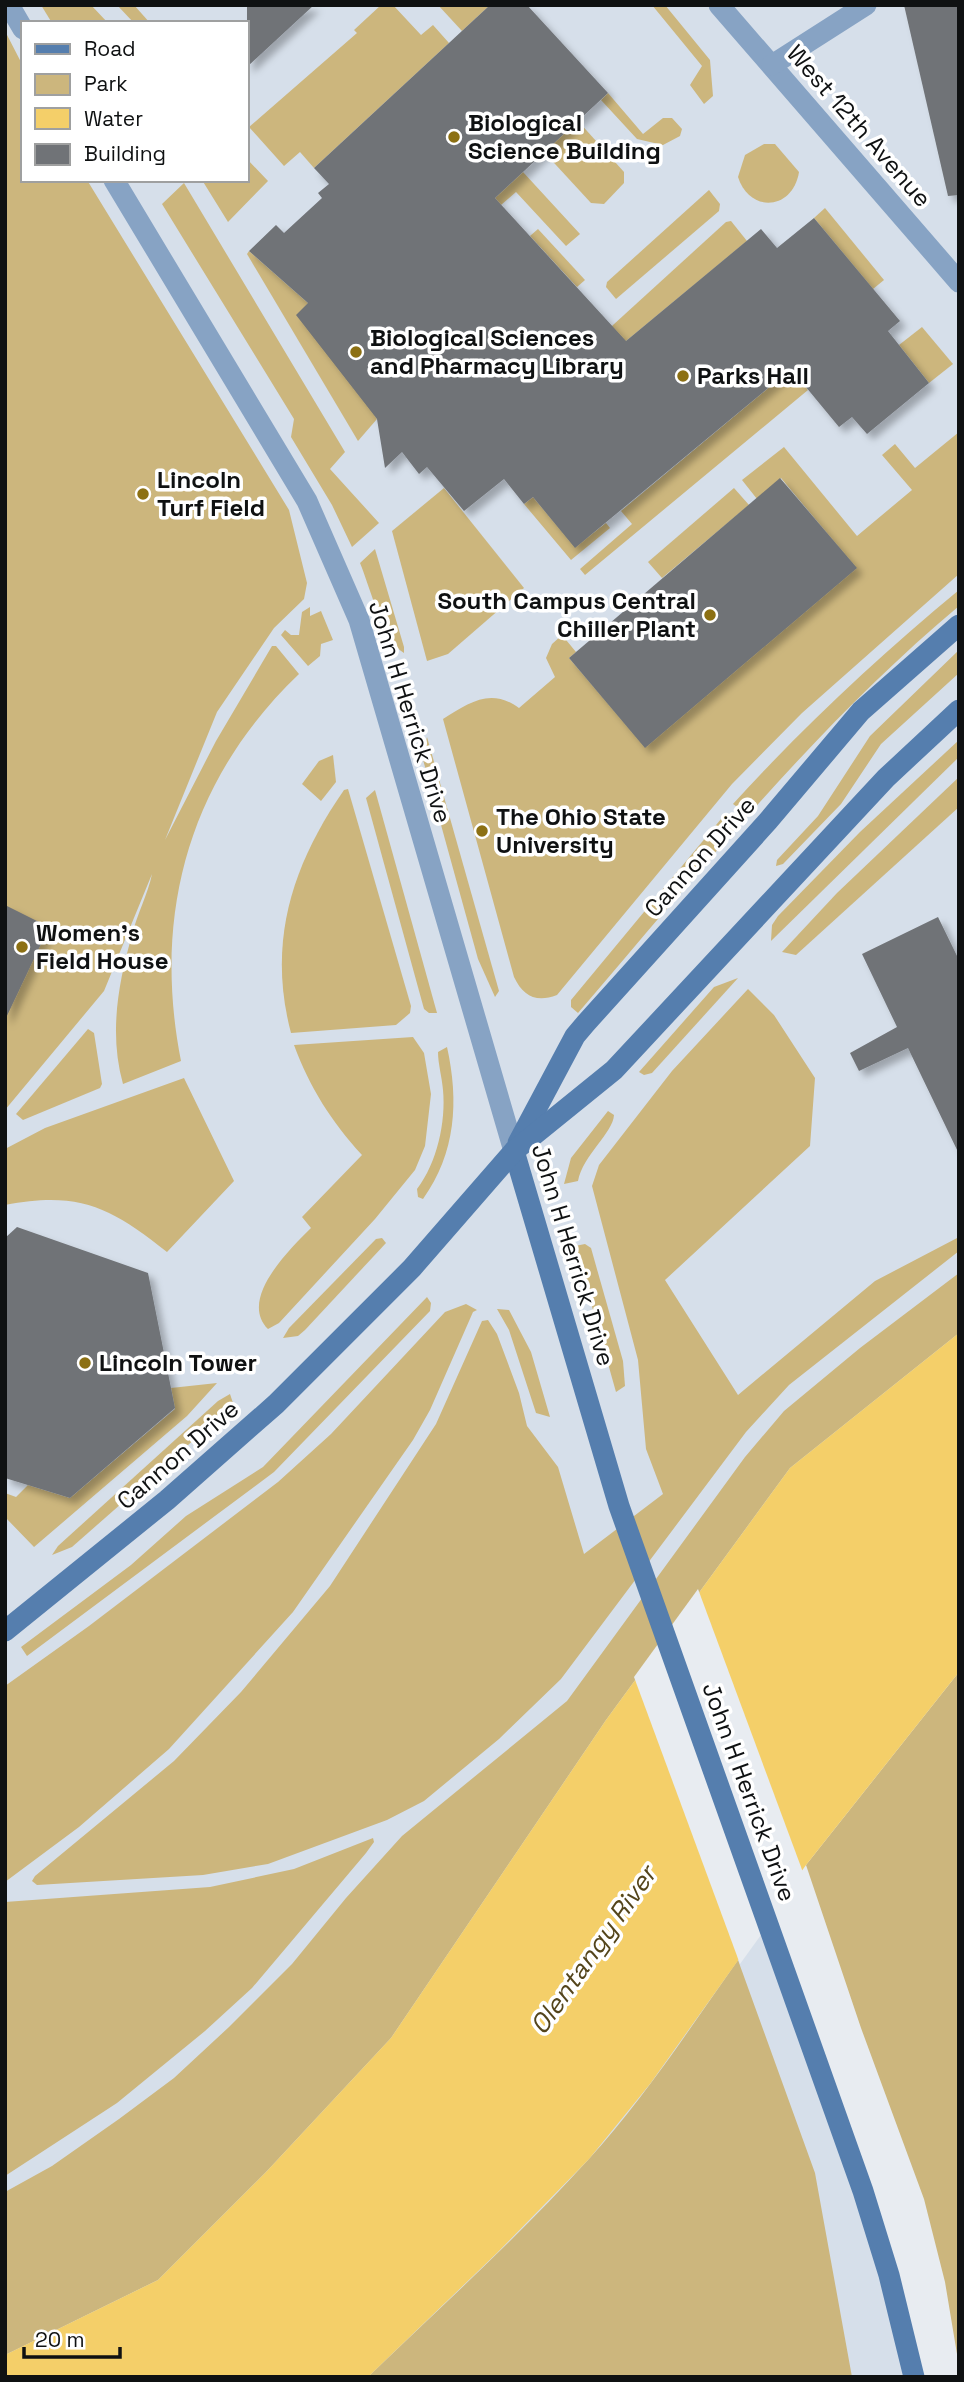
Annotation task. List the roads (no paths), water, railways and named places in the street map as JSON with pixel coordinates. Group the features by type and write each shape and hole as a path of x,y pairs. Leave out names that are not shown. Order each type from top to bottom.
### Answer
{"street":[{"path":"9,5 21,26"},
{"name":"West 12th Avenue","path":"719,5 959,282"},
{"path":"772,65 866,5"},
{"name":"John H Herrick Drive","path":"115,182 307,501 359,620 463,985 619,1506 828,2090 889,2275 914,2377"},
{"name":"Cannon Drive","path":"514,1151 575,1036 768,821 861,711 959,625"},
{"name":"Cannon Drive","path":"5,1630 167,1500 276,1404 412,1268 514,1151 614,1070 886,778 959,710"}],"water":[{"name":"Olentangy River","path":"959,1333 959,1672 806,1865 650,2084 589,2159 497,2253 368,2377 5,2377 5,2355 158,2280 267,2171 391,2038 606,1720 790,1468"}],"place":[{"name":"Biological Science Building","path":"454,137"},
{"name":"Biological Sciences and Pharmacy Library","path":"356,352"},
{"name":"Parks Hall","path":"683,376"},
{"name":"Lincoln Turf Field","path":"143,494"},
{"name":"South Campus Central Chiller Plant","path":"710,615"},
{"name":"The Ohio State University","path":"482,831"},
{"name":"Women's Field House","path":"22,947"},
{"name":"Lincoln Tower","path":"85,1363"}]}
